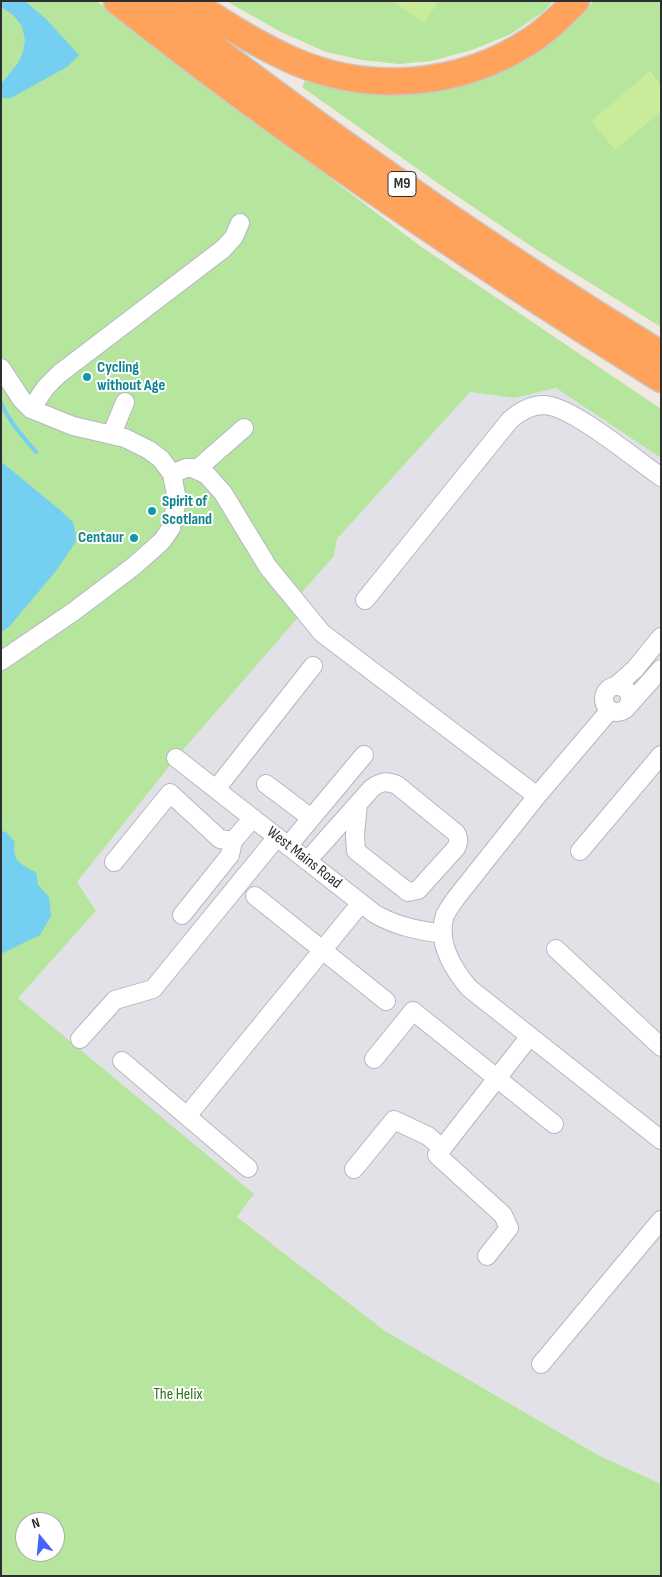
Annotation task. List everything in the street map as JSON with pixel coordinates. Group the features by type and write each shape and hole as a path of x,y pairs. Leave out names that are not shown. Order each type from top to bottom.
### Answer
{"highway":[{"name":"M9","path":"117,1 243,97 395,206 560,317 661,379"},
{"name":"M9","path":"152,1 288,103 396,180 538,276 661,354"},
{"path":"190,1 254,41 298,62 319,70 354,78 402,82 458,73 502,56 545,30 576,1"},
{"path":"395,206 661,396"}],"street":[{"path":"31,409 46,387 59,374 223,249 234,236 240,223"},
{"path":"1,368 22,400 31,409 73,426 125,438 149,450 161,459 172,474 178,500 171,528 162,541 134,566 73,612 1,661"},
{"path":"114,436 114,429 125,402"},
{"path":"365,600 510,420 519,412 532,406 544,405 558,408 578,418 661,477"},
{"path":"196,470 244,428"},
{"path":"172,474 186,468 207,475 223,493 268,567 322,632 537,796"},
{"path":"661,637 635,668 616,686 610,688 604,694 604,703 610,710 620,712 627,707 661,669"},
{"path":"216,790 313,666"},
{"path":"616,686 623,687 628,691 630,700 627,707"},
{"path":"610,710 537,796 456,898 445,916 443,934 447,953 455,971 469,988 661,1140"},
{"path":"80,1039 115,1000 153,989 282,841 311,818 364,755"},
{"path":"580,851 661,755"},
{"name":"West Mains Road","path":"176,758 375,914 390,923 443,934"},
{"path":"307,861 372,788 386,782 397,784 456,833 458,838 456,848 418,890 408,892 356,851 354,836 358,804"},
{"path":"266,784 311,818"},
{"path":"114,862 170,793 220,839 233,841"},
{"path":"182,915 230,855 233,841 253,818"},
{"path":"254,896 386,1001"},
{"path":"187,1116 361,903"},
{"path":"556,949 661,1047"},
{"path":"374,1059 413,1011 554,1124"},
{"path":"487,1256 509,1228 503,1215 436,1155 530,1036"},
{"path":"122,1061 248,1168"},
{"path":"354,1169 394,1120 428,1136 442,1148"},
{"path":"541,1364 661,1220"}],"shaded area":[{"path":"556,388 661,458 661,1484 598,1455 385,1331 237,1217 254,1195 18,998 96,911 77,882 176,758 292,603 334,556 337,539 470,392 515,398"}],"green space":[{"name":"The Helix","path":"1,1 97,1 420,246 661,409 661,458 556,388 515,398 470,392 337,539 334,556 297,598 301,614 176,758 77,882 96,911 18,998 254,1194 237,1217 385,1331 598,1455 661,1484 661,1576 1,1576"},
{"path":"226,1 553,1 543,12 511,34 472,50 431,61 399,64 362,60 326,52 281,32"},
{"path":"392,1 439,1 424,23"},
{"path":"594,1 661,1 661,86 650,72 615,149 661,111 661,327 537,250 439,184 302,87 308,75 346,86 542,48"},
{"path":"649,72 661,86 661,111 615,150 591,121"}],"water":[{"path":"1,1 25,1 46,19 79,55 67,67 11,98 1,98 1,84 18,63 23,52 25,40 22,26 13,15 1,7"},
{"path":"3,463 73,522 76,534 75,543 56,571 9,627 1,632 1,464"},
{"path":"1,831 6,832 15,842 16,858 19,862 36,872 38,885 49,897 51,916 40,935 1,954"}],"waterway":[{"path":"1,403 21,435 36,452"}],"place":[{"name":"Cycling without Age","path":"87,377"},
{"name":"Spirit of Scotland","path":"152,511"},
{"name":"Centaur","path":"134,538"}]}
